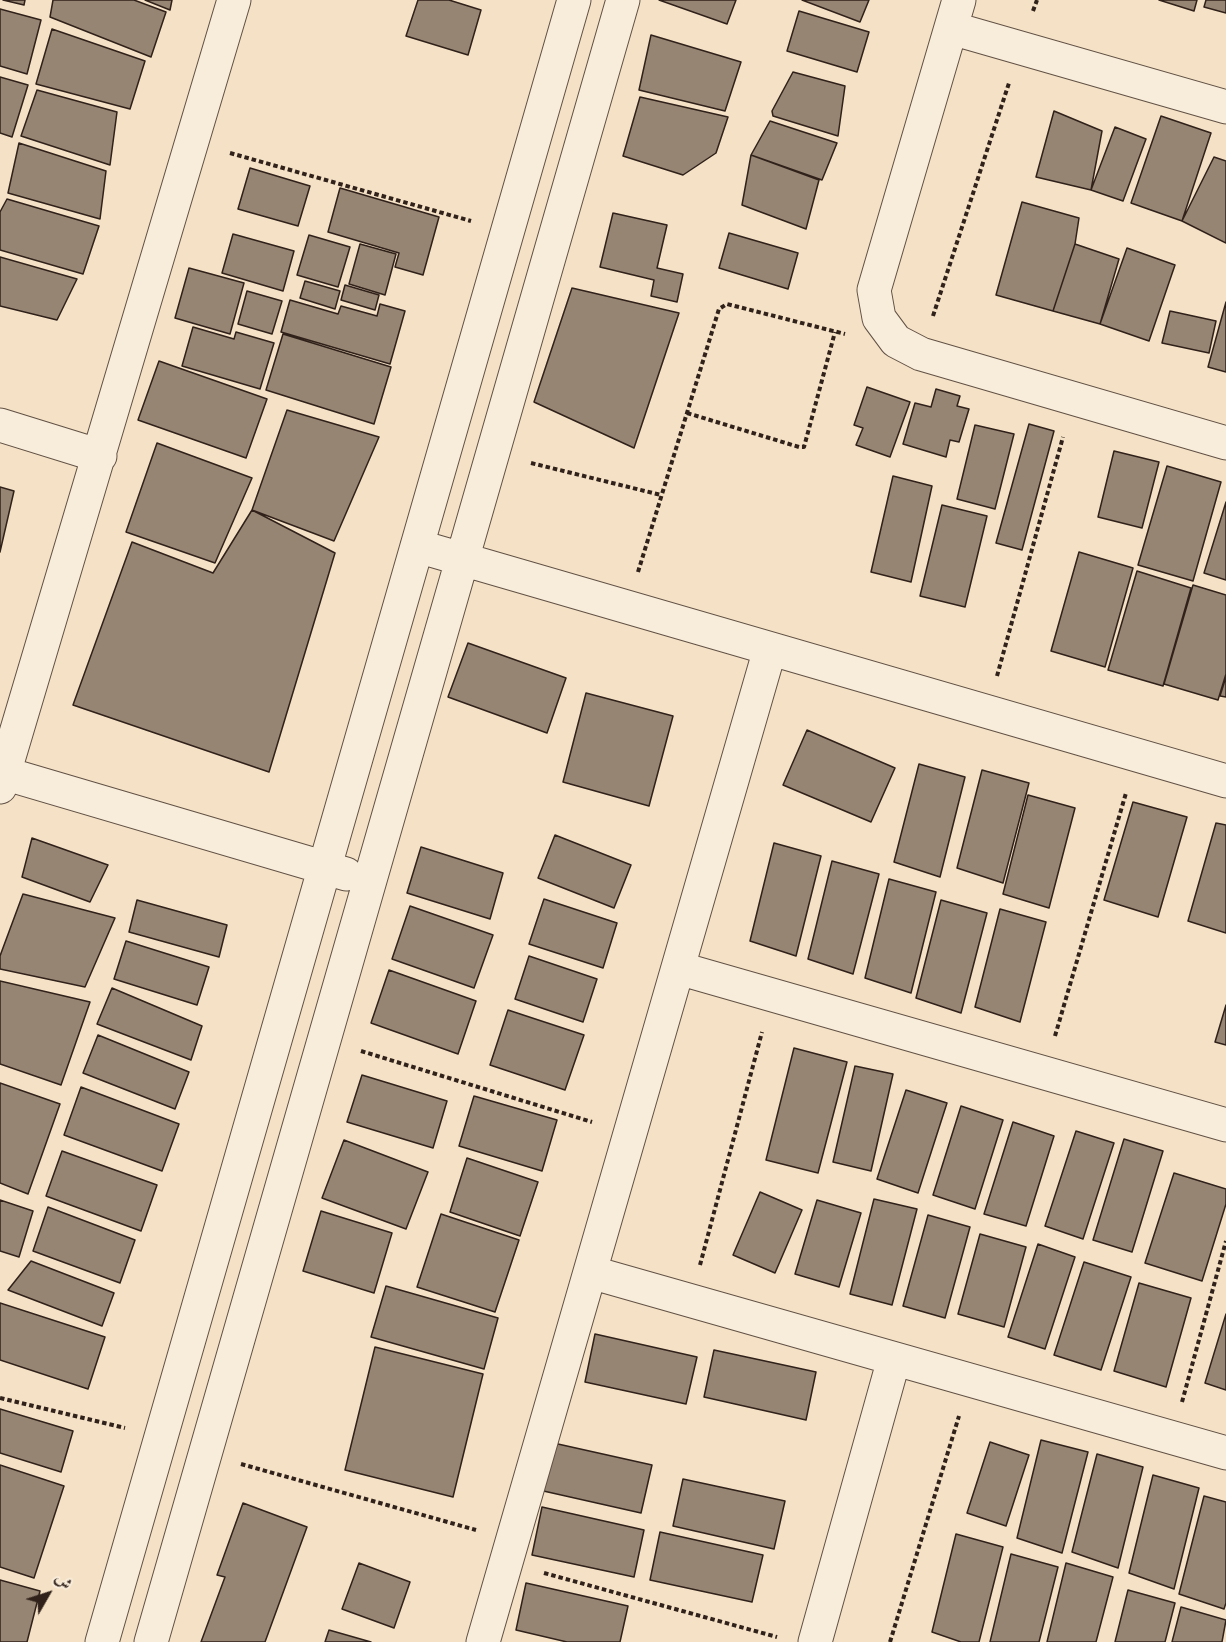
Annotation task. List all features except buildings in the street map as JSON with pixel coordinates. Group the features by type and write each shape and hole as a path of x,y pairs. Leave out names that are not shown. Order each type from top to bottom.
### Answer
{"street":[{"path":"234,0 100,456 1,778 370,882"},
{"path":"102,1642 574,0"},
{"path":"151,1642 623,0"},
{"path":"1226,107 1021,48 955,14 874,290 879,318 896,341 921,354 1226,444"},
{"path":"0,425 100,456"},
{"path":"417,546 1226,781"},
{"path":"483,1642 770,649"},
{"path":"678,968 1226,1125"},
{"path":"590,1272 1226,1453"},
{"path":"815,1642 894,1359"}],"path":[{"path":"921,354 1037,0"},
{"path":"192,142 508,231"},
{"path":"627,607 719,309 727,304 846,334"},
{"path":"687,413 804,447 835,332"},
{"path":"987,711 1073,399"},
{"path":"493,453 661,495"},
{"path":"1044,1073 1137,755"},
{"path":"691,1300 772,995"},
{"path":"324,1040 630,1133"},
{"path":"1172,1437 1226,1240"},
{"path":"890,1642 970,1381"},
{"path":"0,1398 161,1437"},
{"path":"206,1454 782,1639"}]}
